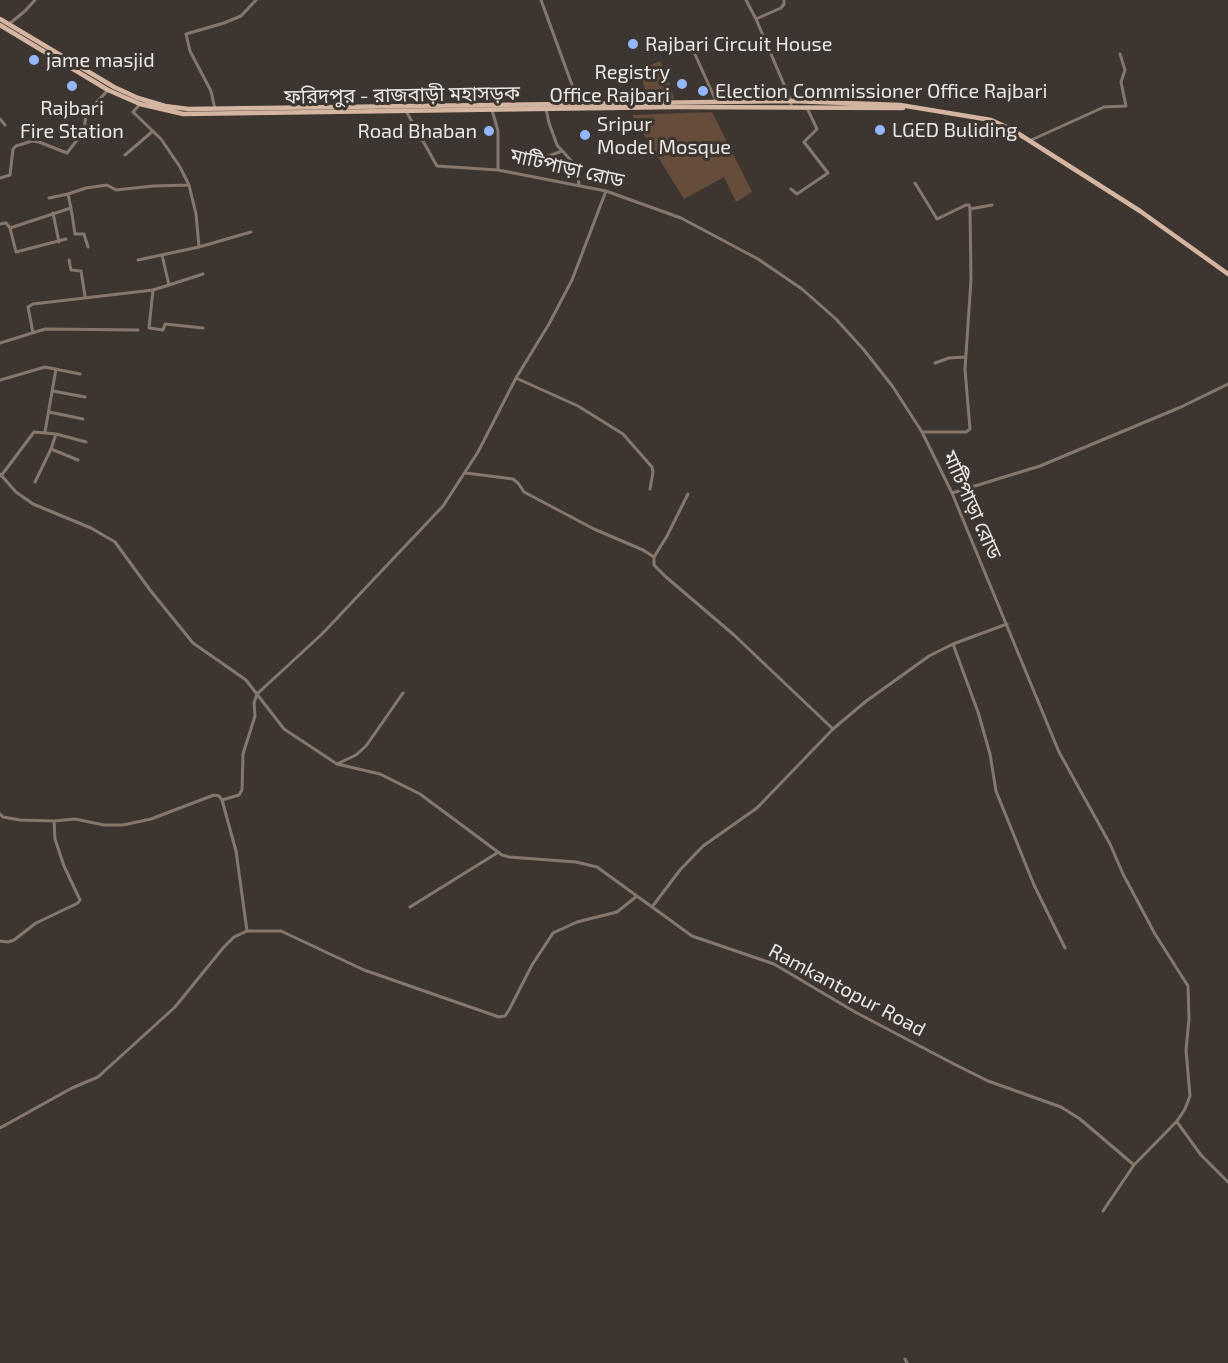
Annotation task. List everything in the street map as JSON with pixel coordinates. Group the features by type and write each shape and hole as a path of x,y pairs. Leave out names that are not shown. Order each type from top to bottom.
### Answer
{"main road":[{"name":"ফরিদপুর - রাজবাড়ী মহাসড়ক","path":"0,19 7,26 108,90 140,104 183,114 791,104 900,105 906,108"},
{"name":"ফরিদপুর - রাজবাড়ী মহাসড়ক","path":"0,25 7,26 114,87 138,98 171,107 215,109 716,101 791,104 806,107 906,108"},
{"path":"906,108 946,111 991,120 1009,128 1140,211 1228,274"}],"street":[{"path":"0,34 35,0"},
{"path":"215,109 211,91 190,51 186,34 241,16 256,0"},
{"path":"541,0 579,104"},
{"path":"746,0 756,18 791,104"},
{"path":"756,18 781,8 784,0"},
{"path":"689,41 716,101"},
{"path":"1029,141 1104,107 1126,106 1121,82 1125,70 1120,54"},
{"path":"0,178 10,175 13,149 16,146 32,141 67,153 84,131 86,114 108,90"},
{"path":"140,104 133,112 153,131 174,158 189,185 196,214 199,247"},
{"path":"791,189 797,194 828,173 805,144 805,140 817,129 806,107"},
{"name":"মাটিপাড়া রোড","path":"492,109 498,131 498,170 606,190 681,218 758,259 802,289 836,320 864,350 893,387 922,432 952,493 1059,752 1110,843 1149,924 1188,986 1189,1018 1186,1050 1190,1096 1177,1121 1134,1165 1103,1211"},
{"path":"546,109 551,130 562,151 576,164 579,185"},
{"path":"406,111 437,166 498,170"},
{"path":"0,119 5,124"},
{"path":"125,155 153,131"},
{"path":"536,161 562,151"},
{"path":"915,183 937,219 966,205 970,208 992,205"},
{"path":"49,198 107,185 116,190 189,185"},
{"path":"222,800 239,795 242,790 243,754 255,716 254,703 257,694 321,634 419,533 444,506 466,473 516,378 549,324 572,280 606,190"},
{"path":"68,194 75,234 84,234 88,247"},
{"path":"10,228 71,208"},
{"path":"922,432 966,432 970,429 965,357 971,280 970,208"},
{"path":"53,213 59,242"},
{"path":"0,224 6,223 10,228 15,252 66,239"},
{"path":"138,260 199,247 251,232"},
{"path":"162,255 169,285"},
{"path":"69,260 71,270 81,271 85,297"},
{"path":"33,333 29,305 153,290 203,274"},
{"path":"153,290 149,328 162,330 165,324 203,328"},
{"path":"0,343 53,329 138,330"},
{"path":"935,363 949,358 965,357"},
{"path":"0,380 38,368 80,374"},
{"path":"45,432 56,369"},
{"path":"516,378 578,406 623,434 651,467 653,472 650,489"},
{"path":"952,493 1050,461 1181,407 1228,384"},
{"path":"53,391 85,397"},
{"path":"49,412 83,419"},
{"path":"1,475 32,434 45,432 86,442"},
{"path":"35,482 56,434"},
{"path":"51,449 78,460"},
{"path":"466,473 513,479 524,492 594,530 643,550 654,557"},
{"name":"Ramkantopur Road","path":"1,475 16,492 33,504 91,528 115,542 193,643 246,680 284,729 337,764 380,774 420,794 498,853 509,857 567,861 597,867 692,936 774,964 855,1012 988,1081 1061,1107 1080,1119 1134,1165"},
{"path":"688,494 654,557 654,565 666,578 734,635 833,729"},
{"path":"652,907 680,870 703,846 757,808 833,729 901,675 929,656 1007,623"},
{"path":"953,644 978,712 990,754 996,791 1034,885 1065,948"},
{"path":"337,764 366,746 403,693"},
{"path":"0,814 3,817 20,820 75,819 104,825 123,825 151,819 214,795 219,796 236,850 247,931"},
{"path":"0,940 8,942 14,940 36,923 80,900 64,866 55,839 54,821"},
{"path":"410,908 498,853"},
{"path":"0,1128 72,1088 98,1077 175,1007 228,943 241,933 281,931 364,970 499,1017 505,1016 509,1010 532,965 554,933 562,927 577,922 617,912 637,896"},
{"path":"1177,1121 1201,1155 1228,1182"}],"shaded area":[{"path":"660,61 674,99 648,98 639,70"},
{"path":"712,112 752,192 736,202 724,177 684,199 632,115"}],"place":[{"name":"Rajbari Circuit House","path":"633,44"},
{"name":"jame masjid","path":"34,60"},
{"name":"Registry Office Rajbari","path":"682,84"},
{"name":"Rajbari Fire Station","path":"72,86"},
{"name":"Election Commissioner Office Rajbari","path":"703,91"},
{"name":"LGED Buliding","path":"880,130"},
{"name":"Road Bhaban","path":"489,131"},
{"name":"Sripur Model Mosque","path":"585,135"}]}
